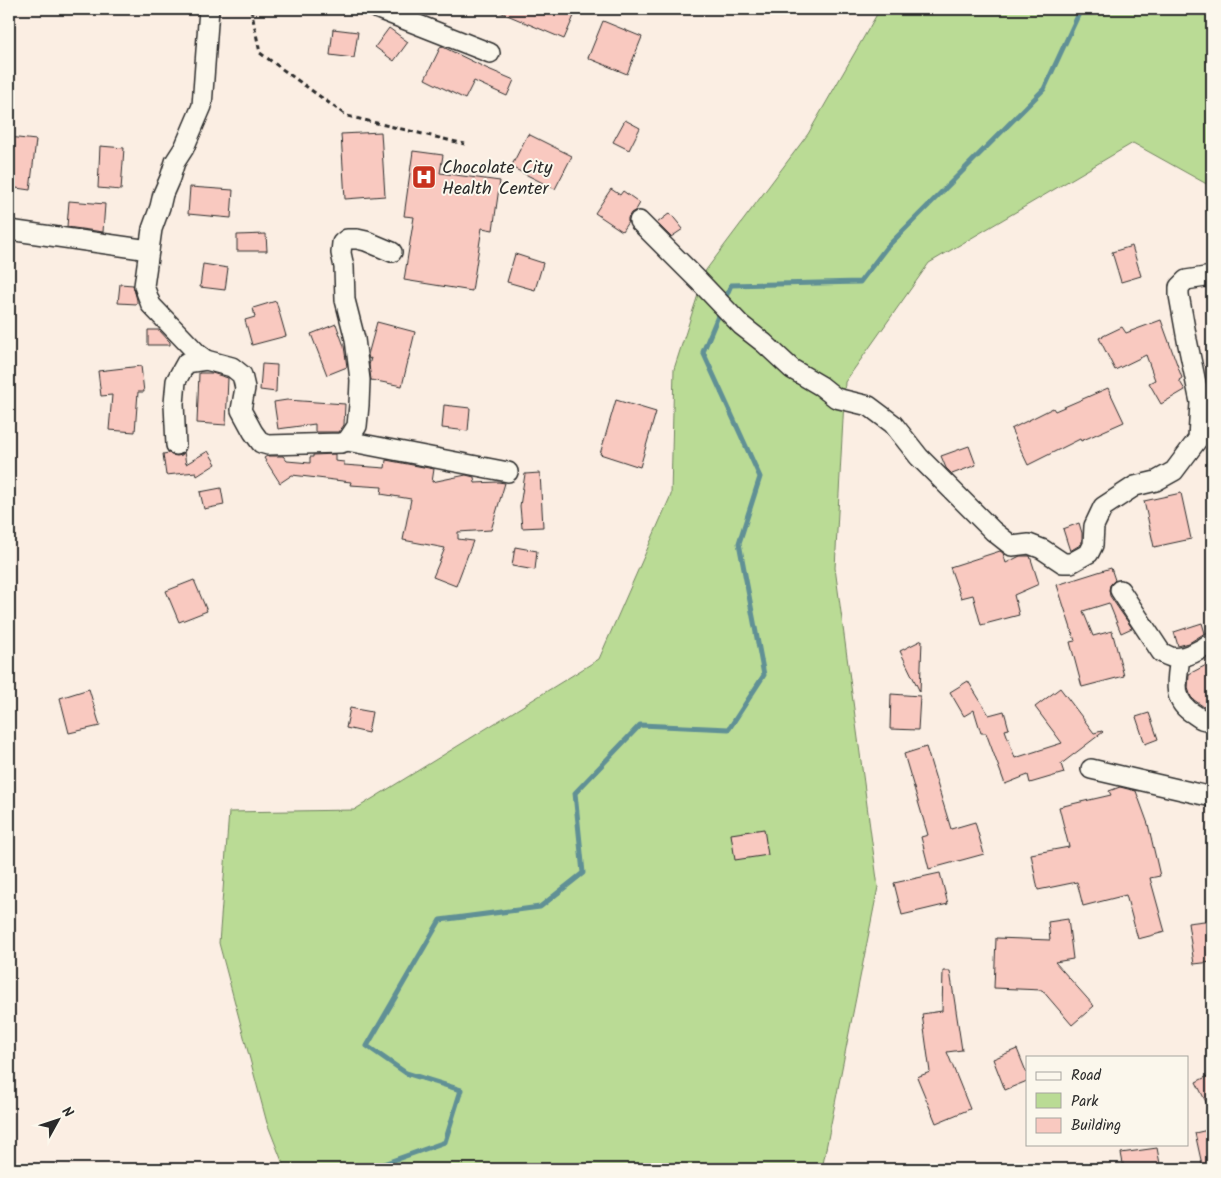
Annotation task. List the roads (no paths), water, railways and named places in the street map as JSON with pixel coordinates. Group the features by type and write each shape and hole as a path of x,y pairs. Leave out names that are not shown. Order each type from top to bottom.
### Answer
{"street":[{"path":"209,9 202,106 184,148 174,162 163,194 152,229 144,286 151,305 198,354 206,360 232,367 242,376 245,388 242,410 261,443 268,445 341,443 346,441 353,433 357,426 360,380 355,339 345,300 344,267 341,254 342,243 347,239 357,239 392,252"},
{"path":"378,9 490,53"},
{"path":"639,221 699,280 741,325 764,342 792,369 821,386 836,398 869,406 893,424 919,457 993,531 1012,546 1029,544 1042,549 1063,563 1071,563 1088,553 1093,545 1094,526 1103,507 1135,486 1156,480 1174,471 1198,438 1200,402 1179,295 1180,287 1186,280 1212,276"},
{"path":"9,230 149,250"},
{"path":"176,446 174,404 176,381 186,363 206,360"},
{"path":"346,441 508,472"},
{"path":"1120,590 1161,652 1170,657 1180,658 1204,648 1212,642"},
{"path":"1180,658 1176,687 1180,701 1188,711 1205,721 1212,720"},
{"path":"1091,769 1212,797"}],"waterway":[{"path":"724,301 731,285 860,282 886,248 1044,89 1081,9"},
{"path":"369,1169 445,1142 461,1090 406,1073 367,1046 440,920 540,907 583,873 575,793 640,725 729,729 764,675 739,543 760,477 703,352 721,309"}],"place":[{"name":"Chocolate City Health Center","path":"424,177"}]}
